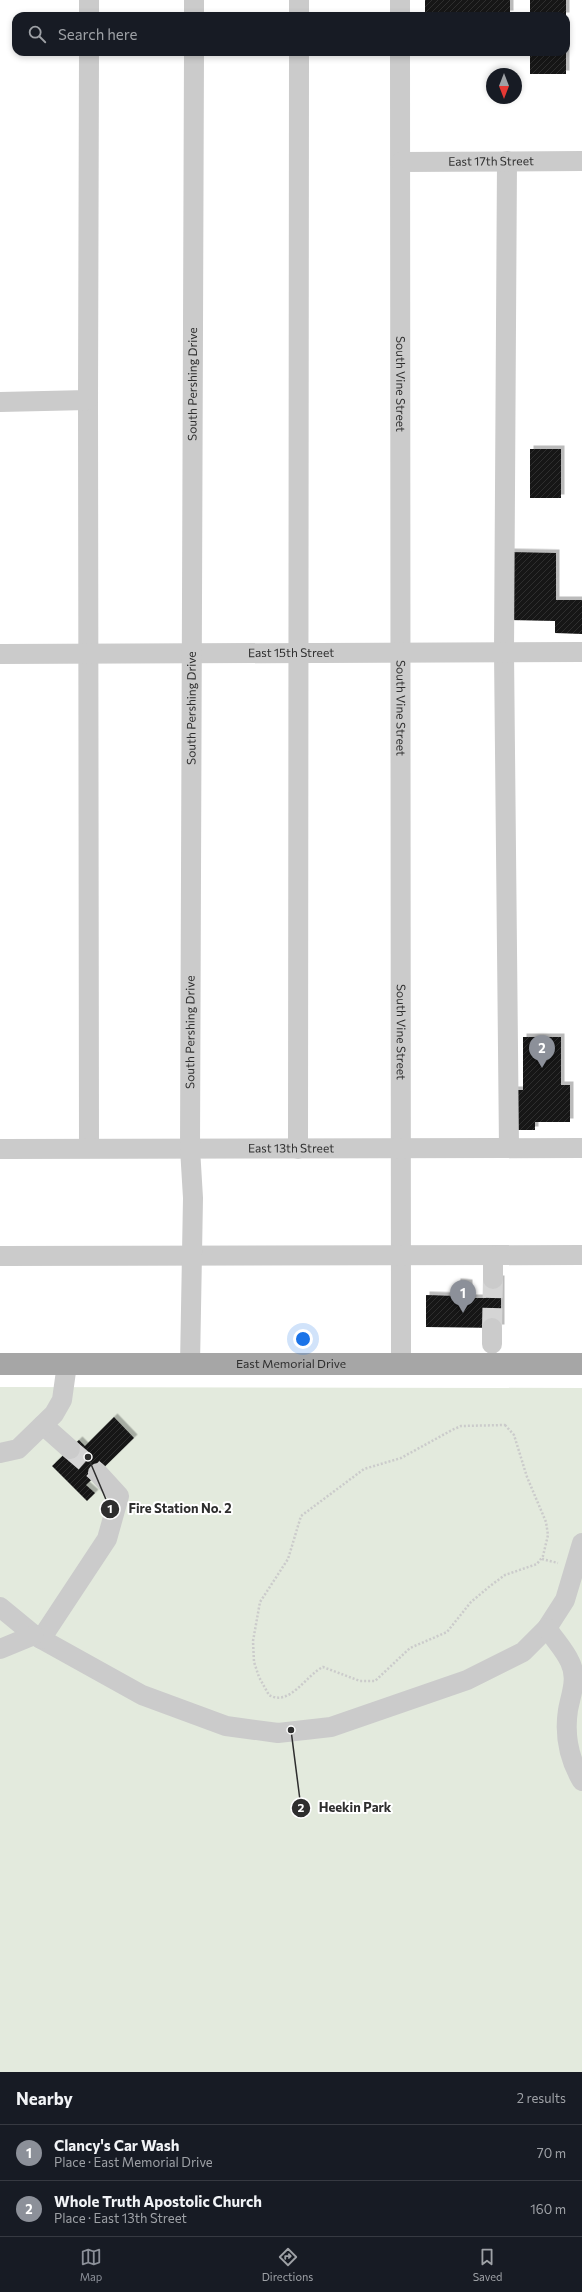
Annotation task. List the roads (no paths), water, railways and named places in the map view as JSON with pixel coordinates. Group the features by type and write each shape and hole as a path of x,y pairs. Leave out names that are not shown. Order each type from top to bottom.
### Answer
{"main road":[{"name":"East Memorial Drive","path":"0,1364 582,1364"}],"street":[{"path":"89,0 89,12"},
{"path":"194,0 194,12"},
{"path":"298,0 298,12"},
{"path":"400,0 400,12"},
{"path":"89,56 89,1148"},
{"name":"South Pershing Drive","path":"190,1365 193,1198 190,1148 194,56"},
{"path":"298,1149 299,56"},
{"name":"South Vine Street","path":"400,56 401,1364"},
{"path":"507,161 504,652 509,1148"},
{"name":"East 17th Street","path":"401,162 582,161"},
{"path":"0,402 88,400"},
{"name":"East 15th Street","path":"0,654 582,652"},
{"name":"East 13th Street","path":"0,1149 582,1148"},
{"path":"0,1256 192,1254 493,1256 582,1255"},
{"path":"493,1256 493,1279"},
{"path":"0,1453 18,1449 54,1414 62,1400 67,1364"},
{"path":"43,1425 70,1449"},
{"path":"0,1649 37,1637 107,1538 119,1496 98,1473"},
{"path":"0,1607 37,1637 142,1695 226,1726 278,1733 331,1727 467,1680 523,1652 547,1628 565,1600 582,1543"},
{"path":"547,1628 570,1662 574,1681 568,1711 566,1740 574,1768 582,1781"}],"tunnel":[{"path":"492,1328 493,1279"},
{"path":"70,1449 98,1473"}],"place":[{"name":"Whole Truth Apostolic Church","path":"542,1068"},
{"name":"Clancy's Car Wash","path":"463,1313"},
{"name":"Fire Station No. 2","path":"88,1457"},
{"name":"Heekin Park","path":"291,1730"}]}
